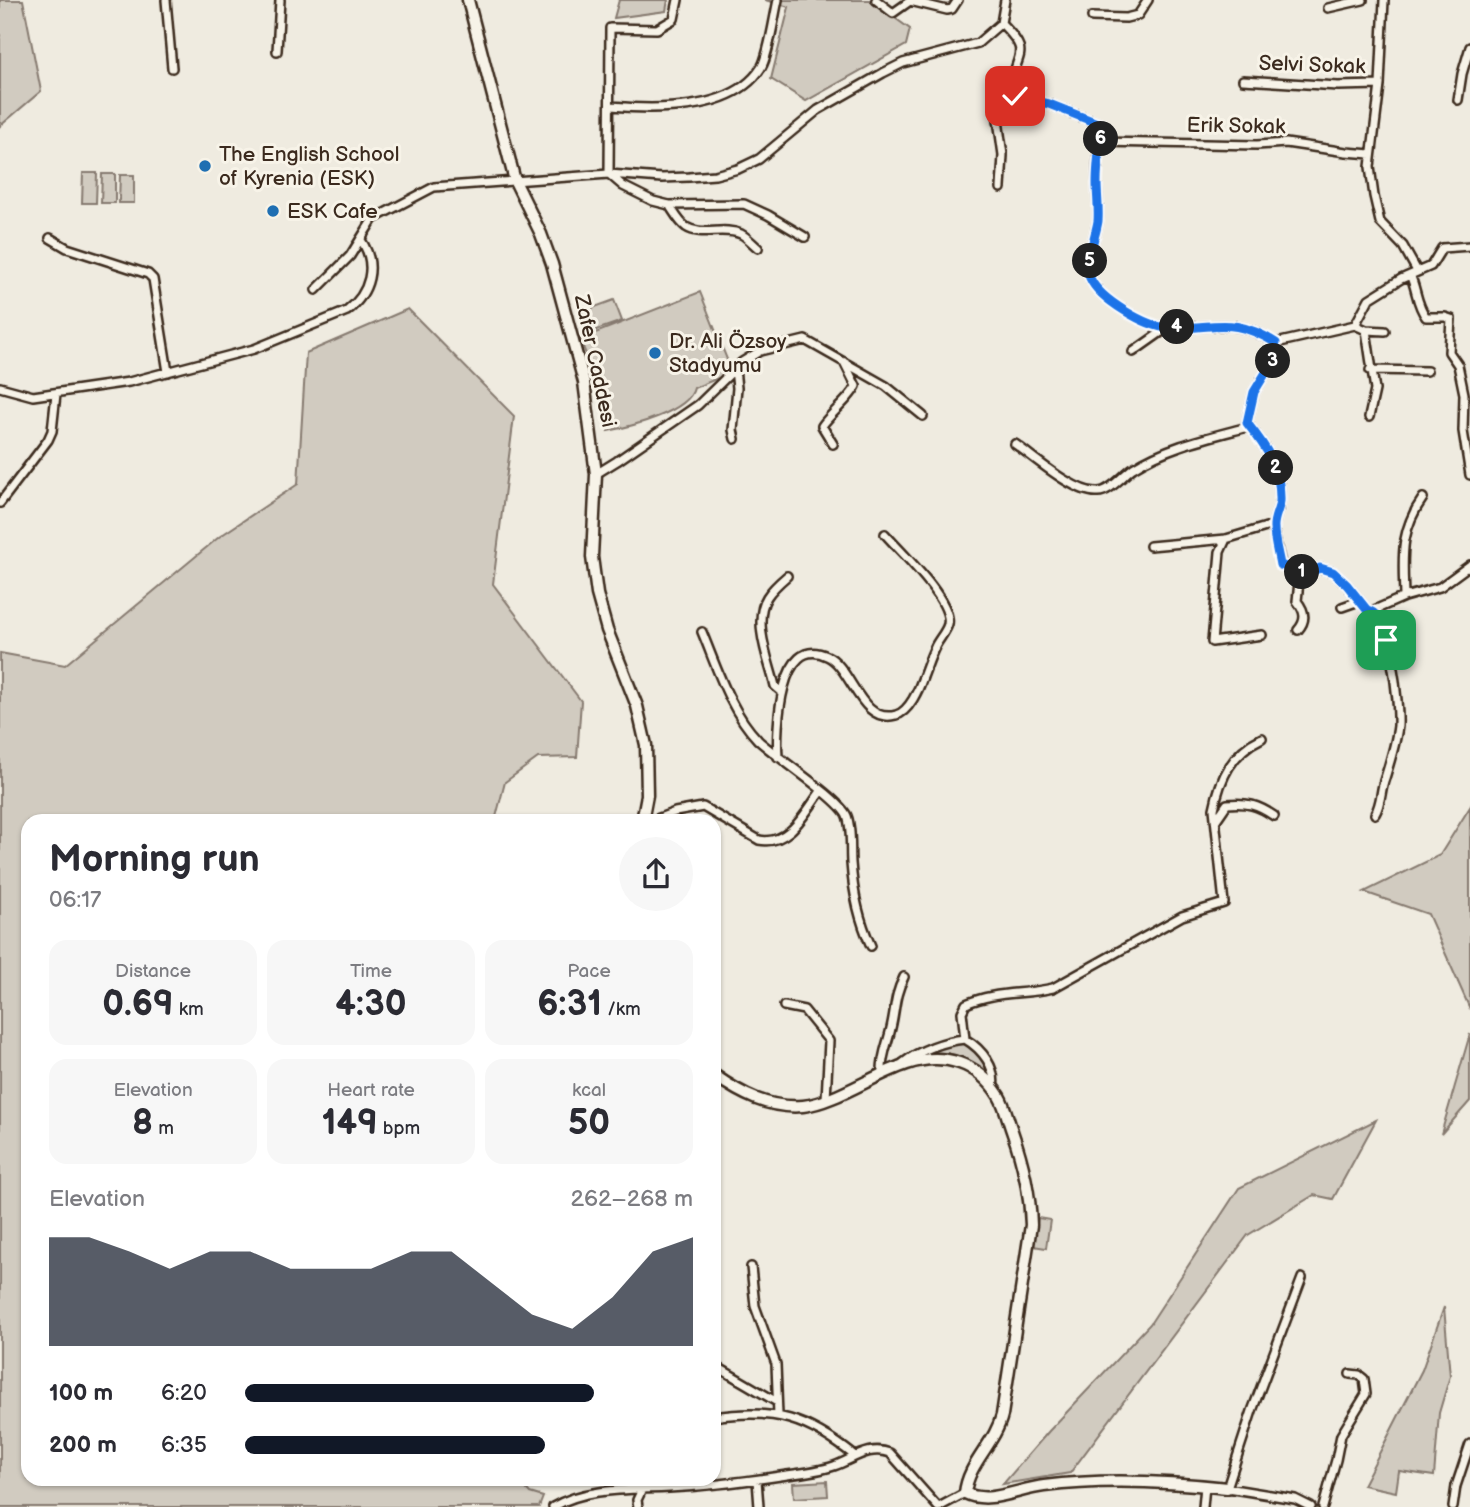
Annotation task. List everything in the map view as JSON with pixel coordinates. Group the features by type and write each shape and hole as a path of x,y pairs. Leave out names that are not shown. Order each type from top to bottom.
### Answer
{"street":[{"path":"166,0 172,68"},
{"path":"277,51 280,0"},
{"name":"Zafer Caddesi","path":"468,0 515,181 541,234 561,288 584,382 596,474 593,569 607,630 636,706 646,745 647,795 643,814"},
{"path":"678,0 674,19 657,29 610,28 609,174 633,191 669,205 744,204 805,237"},
{"path":"611,106 685,107 715,99 744,86 762,66 778,0"},
{"path":"876,0 893,13 910,1 947,10 952,9 958,0"},
{"path":"316,290 350,256 373,219 434,187 609,174 689,177 715,175 738,169 759,159 818,110 883,73 903,63 978,43 1001,23 1005,0"},
{"path":"1092,17 1138,16 1148,0"},
{"path":"1328,8 1363,0"},
{"path":"1384,0 1380,85 1370,167 1374,195 1380,222 1403,246 1414,273 1418,302 1426,317 1451,319 1449,352 1458,365 1464,394 1463,430 1470,475"},
{"path":"1001,23 1019,41 1021,51 1010,89"},
{"path":"1458,100 1470,47"},
{"name":"Selvi Sokak","path":"1242,80 1338,86 1380,85"},
{"path":"1010,89 1015,96 1049,104 1102,125 1097,181 1098,219 1088,272 1090,279 1138,320 1167,328 1232,324 1257,330 1280,342 1355,325 1366,330 1385,331"},
{"path":"1001,188 1003,155 996,113 997,97 1000,92 1010,89"},
{"name":"Erik Sokak","path":"1100,142 1256,145 1286,143 1371,154"},
{"path":"669,205 689,229 727,230 747,238 758,248"},
{"path":"50,238 67,248 148,274 153,279 168,372"},
{"path":"0,387 33,397 130,382 254,349 348,311 365,290 371,275 368,250 361,240"},
{"path":"1355,325 1369,299 1431,266 1442,248 1470,246"},
{"path":"1133,352 1164,333 1167,328"},
{"path":"1366,330 1375,390 1369,417"},
{"path":"596,474 698,405 742,362 760,351 805,340 886,386 923,416"},
{"path":"1015,444 1054,473 1082,488 1095,493 1102,492 1133,468 1159,453 1244,428 1254,392 1273,361 1280,342"},
{"path":"833,444 822,426 853,393 856,386 844,361"},
{"path":"735,369 735,439"},
{"path":"1370,370 1427,371"},
{"path":"0,503 48,440 52,431 56,394"},
{"path":"1247,423 1270,452 1276,466 1280,505 1273,525 1280,565 1307,573 1320,568 1333,572 1367,610 1373,611 1404,597 1440,587 1470,565"},
{"path":"1404,597 1402,566 1405,535 1413,512 1423,498"},
{"path":"1150,546 1226,539 1273,525"},
{"path":"778,757 776,737 782,692 795,661 803,655 818,653 829,656 867,706 876,713 895,716 904,711 921,683 934,649 948,626 948,618 942,602 930,586 885,534"},
{"path":"1226,539 1220,552 1212,642 1262,635"},
{"path":"1298,630 1304,619 1303,609 1297,601 1300,572"},
{"path":"782,692 775,686 761,626 762,610 768,595 787,576"},
{"path":"1342,607 1359,601"},
{"path":"1373,611 1384,630 1390,654 1398,727 1384,780 1381,804 1375,814"},
{"path":"702,632 739,715 758,740 840,805 847,816 851,872 860,915 871,946"},
{"path":"965,1039 962,1012 966,1004 990,995 1054,988 1182,916 1224,903 1215,821 1217,796 1225,774 1245,746 1262,738"},
{"path":"721,818 759,840 769,842 780,839 794,828 821,791"},
{"path":"1215,821 1227,804 1261,806 1275,816"},
{"path":"670,814 703,807 715,814"},
{"path":"882,1073 895,995 904,977"},
{"path":"784,1006 804,1010 829,1041 826,1099"},
{"path":"898,1067 912,1056 965,1039 977,1046 987,1060 995,1078 993,1088"},
{"path":"721,1080 736,1091 764,1103 806,1106 882,1073 927,1058 955,1061 977,1071 999,1097 1020,1155 1030,1199 1031,1225 999,1429 970,1474 965,1493 938,1507 890,1452 880,1449 866,1451 816,1471 721,1484"},
{"path":"751,1267 755,1306 776,1364 778,1415"},
{"path":"1227,1488 1252,1410 1302,1278"},
{"path":"721,1370 777,1402"},
{"path":"1323,1507 1340,1435 1366,1394 1364,1379 1350,1374"},
{"path":"721,1416 741,1413 778,1415 804,1422 837,1441 855,1456"},
{"path":"1452,1507 1470,1444"},
{"path":"757,1480 759,1507"},
{"path":"965,1493 975,1498 988,1498 1038,1487 1110,1480 1227,1488 1295,1499 1311,1507"},
{"path":"553,1507 601,1492 697,1486"},
{"path":"1203,1507 1205,1486"},
{"path":"638,1507 637,1500 643,1488"}],"shaded area":[{"path":"0,0 23,0 41,91 0,126"},
{"path":"619,0 668,0 666,11 614,18"},
{"path":"765,0 870,0 910,29 906,45 806,101 771,79 789,7"},
{"path":"83,173 97,173 96,203 82,203"},
{"path":"102,174 115,174 115,203 101,203"},
{"path":"120,175 134,175 134,203 119,203"},
{"name":"Dr. Ali Özsoy Stadyumu","path":"700,292 730,367 726,375 694,388 690,397 670,411 643,422 608,431 611,418 580,339"},
{"path":"614,300 622,321 588,333 581,312"},
{"path":"408,309 514,416 493,584 581,701 577,757 538,758 505,782 497,814 21,814 21,1486 524,1486 530,1493 543,1497 539,1507 0,1507 0,653 65,665 219,537 298,484 306,353"},
{"path":"1470,807 1470,1009 1428,914 1364,892 1440,855"},
{"path":"1470,1034 1470,1101 1441,1134"},
{"path":"966,1042 982,1058 992,1078 970,1060 962,1057 925,1053 953,1043"},
{"path":"1376,1120 1333,1199 1314,1195 1248,1235 1070,1473 1003,1484 1150,1324 1239,1188"},
{"path":"1038,1218 1050,1220 1046,1248 1033,1246"},
{"path":"1444,1307 1450,1376 1439,1413 1434,1476 1399,1471 1396,1492 1363,1485 1422,1370"},
{"path":"827,1481 828,1496 794,1498 793,1483"}],"place":[{"name":"The English School of Kyrenia (ESK)","path":"205,166"},
{"name":"ESK Cafe","path":"273,211"},
{"name":"Dr. Ali Özsoy Stadyumu","path":"655,353"}],"route":[{"path":"1015,96 1049,104 1102,125 1097,181 1098,219 1088,272 1095,286 1138,320 1150,325 1167,328 1232,324 1257,330 1276,343 1273,361 1254,392 1247,423 1270,452 1276,466 1280,505 1273,525 1280,565 1307,573 1320,568 1333,572 1367,610 1373,611 1384,630 1386,640"}]}
